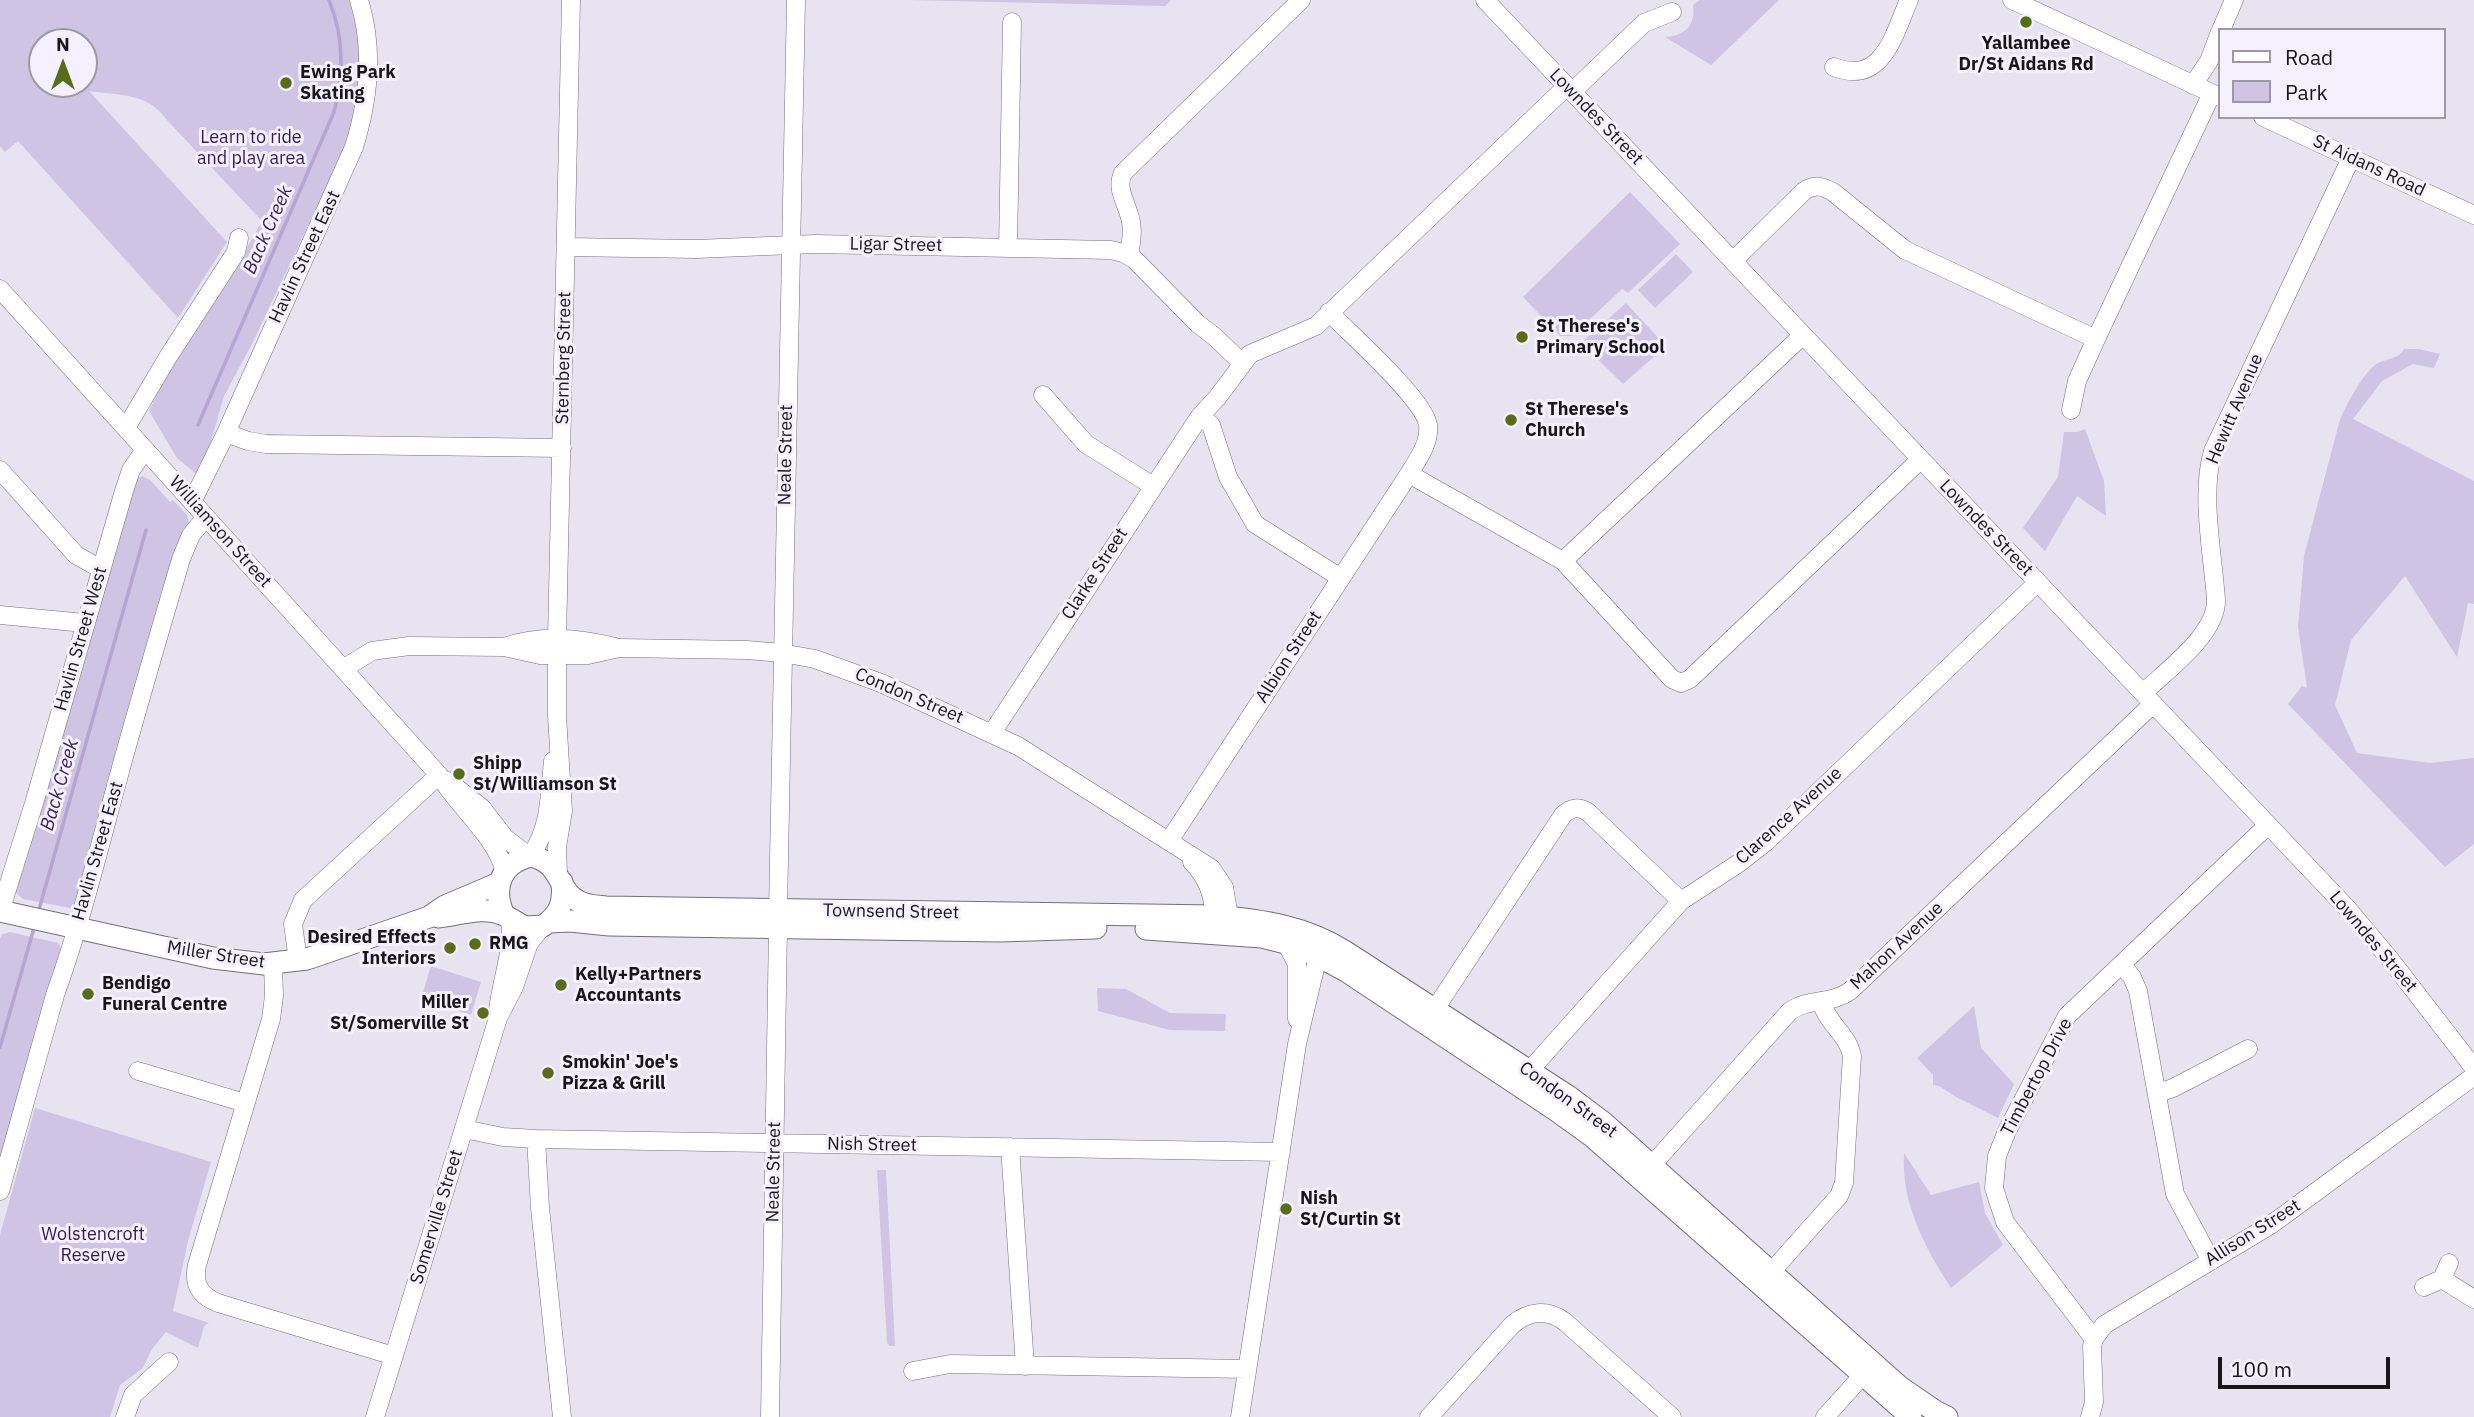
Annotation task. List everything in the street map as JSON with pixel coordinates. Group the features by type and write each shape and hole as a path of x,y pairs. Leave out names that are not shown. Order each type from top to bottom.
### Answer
{"main road":[{"path":"530,856 544,862 560,878 562,905 546,924 525,927 507,917 498,899 502,878 516,862 530,856"},
{"name":"Miller Street","path":"429,917 445,906 502,878"},
{"name":"Townsend Street","path":"560,878 577,901 595,906 1000,931 1222,922"},
{"name":"Miller Street","path":"5,913 227,960 273,964 326,954 429,917 490,910 507,917"},
{"name":"Townsend Street","path":"546,924 570,921 609,925 778,918"},
{"path":"1222,922 1250,926 1303,940 1313,946 1318,956"},
{"name":"Condon Street","path":"1222,922 1277,923 1320,937 1435,1009 1524,1078 1593,1137 1647,1172 1771,1272 1900,1387 1947,1417"},
{"name":"Condon Street","path":"1222,922 1318,956 1524,1078"},
{"name":"Condon Street","path":"1647,1172 1862,1376 1911,1417"}],"street":[{"name":"Havlin Street East","path":"192,502 226,433 354,147 362,120 368,79 366,26 359,0"},
{"name":"Sternberg Street","path":"560,878 557,847 563,811 557,716 557,647 571,0"},
{"name":"Neale Street","path":"770,1417 796,0"},
{"path":"1235,363 1211,345 1198,324 1129,255 1132,229 1120,188 1123,173 1301,0"},
{"name":"Lowndes Street","path":"1485,0 2268,825 2375,941 2474,1068"},
{"path":"1834,67 1861,71 1880,61 1909,0"},
{"path":"2012,0 2216,95 2096,339 2077,381 2071,410"},
{"path":"2222,28 2234,0"},
{"name":"Clarke Street","path":"992,733 1200,416 1209,393 1235,363 1240,351 1329,312 1644,23 1672,12"},
{"path":"1008,248 1012,22"},
{"path":"2193,85 2209,61 2218,38"},
{"name":"St Aidans Road","path":"2267,119 2474,215"},
{"name":"Hewitt Avenue","path":"2148,698 2212,624 2217,607 2207,486 2209,464 2351,158"},
{"path":"1733,261 1816,179 1905,250 2096,339"},
{"path":"126,428 236,252 239,239"},
{"name":"Ligar Street","path":"566,247 697,249 791,244 1111,250 1129,255"},
{"name":"Williamson Street","path":"0,289 439,775 451,795 496,850 502,878"},
{"path":"1329,312 1355,336 1425,414 1428,425 1426,440 1409,474 1563,561 1681,690 1921,459"},
{"path":"1563,561 1803,335"},
{"path":"1044,395 1086,444 1153,486"},
{"path":"1200,416 1211,425 1228,477 1255,524 1341,578"},
{"path":"226,433 266,444 562,448"},
{"name":"Havlin Street West","path":"5,913 101,569 131,470 145,450"},
{"path":"0,470 76,555 101,569"},
{"name":"Albion Street","path":"1169,841 1409,474"},
{"name":"Havlin Street East","path":"0,1191 181,559 191,535 206,517"},
{"name":"Clarence Avenue","path":"1524,1078 1681,901 1766,842 2038,582"},
{"path":"0,615 85,623"},
{"name":"Condon Street","path":"343,669 368,653 390,647 504,647 526,640 557,647 590,640 619,648 782,653 815,659 861,675 992,733 1037,757 1203,862 1217,874 1224,889 1222,922"},
{"name":"Mahon Avenue","path":"1647,1172 1790,1011 1802,1004 1840,998 1850,991 2148,698"},
{"name":"Sternberg Street","path":"530,856 542,838 547,821 557,716"},
{"path":"298,961 293,923 303,900 439,775"},
{"name":"Williamson Street","path":"439,775 472,798 505,838 530,856"},
{"path":"1435,1009 1570,802 1589,813 1681,901"},
{"name":"Timbertop Drive","path":"2094,1339 2012,1234 2000,1211 1994,1177 1997,1156 2060,1028 2072,1011 2268,825"},
{"name":"Somerville Street","path":"498,1018 500,987 511,943 507,917"},
{"name":"Somerville Street","path":"375,1417 498,1018 514,986 529,943 546,924"},
{"path":"1286,943 1295,958 1297,971 1297,1044"},
{"path":"1240,1417 1297,1044 1318,956"},
{"path":"273,964 274,996 271,1019 196,1270 198,1288 206,1297 218,1303 394,1356"},
{"path":"2122,965 2132,977 2138,991 2175,1194 2211,1261"},
{"path":"1771,1272 1839,1196 1844,1183 1852,1056 1848,1043 1826,1017 1821,1001"},
{"path":"2158,1093 2248,1049"},
{"path":"138,1071 245,1103"},
{"name":"Allison Street","path":"2094,1339 2098,1330 2110,1320 2279,1219 2474,1076"},
{"name":"Nish Street","path":"464,1129 503,1137 536,1139 1281,1152"},
{"path":"536,1139 540,1208 562,1417"},
{"path":"1010,1147 1026,1366"},
{"path":"2424,1287 2446,1271 2474,1299"},
{"path":"1429,1417 1512,1325 1528,1314 1542,1313 1552,1314 1564,1321 1672,1417"},
{"path":"2090,1417 2094,1402 2094,1339"},
{"path":"125,1417 133,1395 169,1362"},
{"path":"912,1371 950,1364 1247,1369"},
{"path":"1825,1417 1862,1376"}],"green space":[{"name":"Learn to ride and play area","path":"0,0 355,0 366,80 352,133 252,344 224,396 205,462 201,470 195,473 177,458 149,411 165,377 229,279 262,221 158,110 131,97 98,92 98,28 28,28 28,98 95,98 227,242 178,318 18,141 5,152 0,146"},
{"path":"909,0 1171,0 1165,6"},
{"path":"1700,0 1779,0 1711,65 1665,37 1678,35 1687,28 1693,19 1693,5"},
{"path":"1630,192 1680,244 1628,293 1622,289 1572,336 1560,336 1523,297"},
{"path":"1676,254 1693,272 1655,308 1638,290"},
{"path":"1626,303 1666,346 1623,384 1581,343"},
{"path":"2404,349 2440,354 2434,368 2413,364 2382,381 2353,419 2474,481 2474,604 2468,603 2457,657 2405,576 2351,640 2335,705 2357,753 2430,763 2474,758 2474,844 2445,867 2288,704 2302,686 2307,688 2298,627 2304,556 2339,423 2354,392 2370,370"},
{"path":"2085,429 2104,481 2106,516 2077,496 2045,551 2023,528 2058,477 2064,432"},
{"path":"142,476 150,480 170,502 173,500 187,515 189,524 76,903 70,908 23,899 13,890 135,480"},
{"path":"10,932 58,943 62,949 0,1173 0,938"},
{"path":"431,966 481,982 471,1015 421,999"},
{"path":"1097,988 1126,989 1170,1013 1226,1014 1225,1031 1170,1030 1098,1011"},
{"path":"1974,1006 1981,1048 2014,1084 1998,1118 1933,1085 1933,1075 1917,1058"},
{"name":"Wolstencroft Reserve","path":"35,1108 211,1162 188,1241 173,1311 209,1323 204,1326 198,1348 166,1332 152,1349 143,1368 120,1385 110,1417 0,1417 0,1235"},
{"path":"1904,1153 1931,1195 1979,1182 1985,1213 2003,1245 1951,1288 1923,1240 1910,1207"},
{"path":"877,1170 886,1170 895,1346 887,1343"}],"waterway":[{"name":"Back Creek","path":"198,425 334,112 340,84 341,55 338,27 329,0"},
{"name":"Back Creek","path":"38,913 146,530"},
{"name":"Back Creek","path":"0,1047 34,928"}],"place":[{"name":"Yallambee Dr/St Aidans Rd","path":"2026,22"},
{"name":"Ewing Park Skating","path":"286,83"},
{"name":"St Therese's Primary School","path":"1522,337"},
{"name":"St Therese's Church","path":"1511,420"},
{"name":"Shipp St/Williamson St","path":"459,774"},
{"name":"RMG","path":"475,944"},
{"name":"Desired Effects Interiors","path":"450,948"},
{"name":"Kelly+Partners Accountants","path":"561,985"},
{"name":"Bendigo Funeral Centre","path":"88,994"},
{"name":"Miller St/Somerville St","path":"483,1013"},
{"name":"Smokin' Joe's Pizza & Grill","path":"548,1073"},
{"name":"Nish St/Curtin St","path":"1286,1209"}]}
